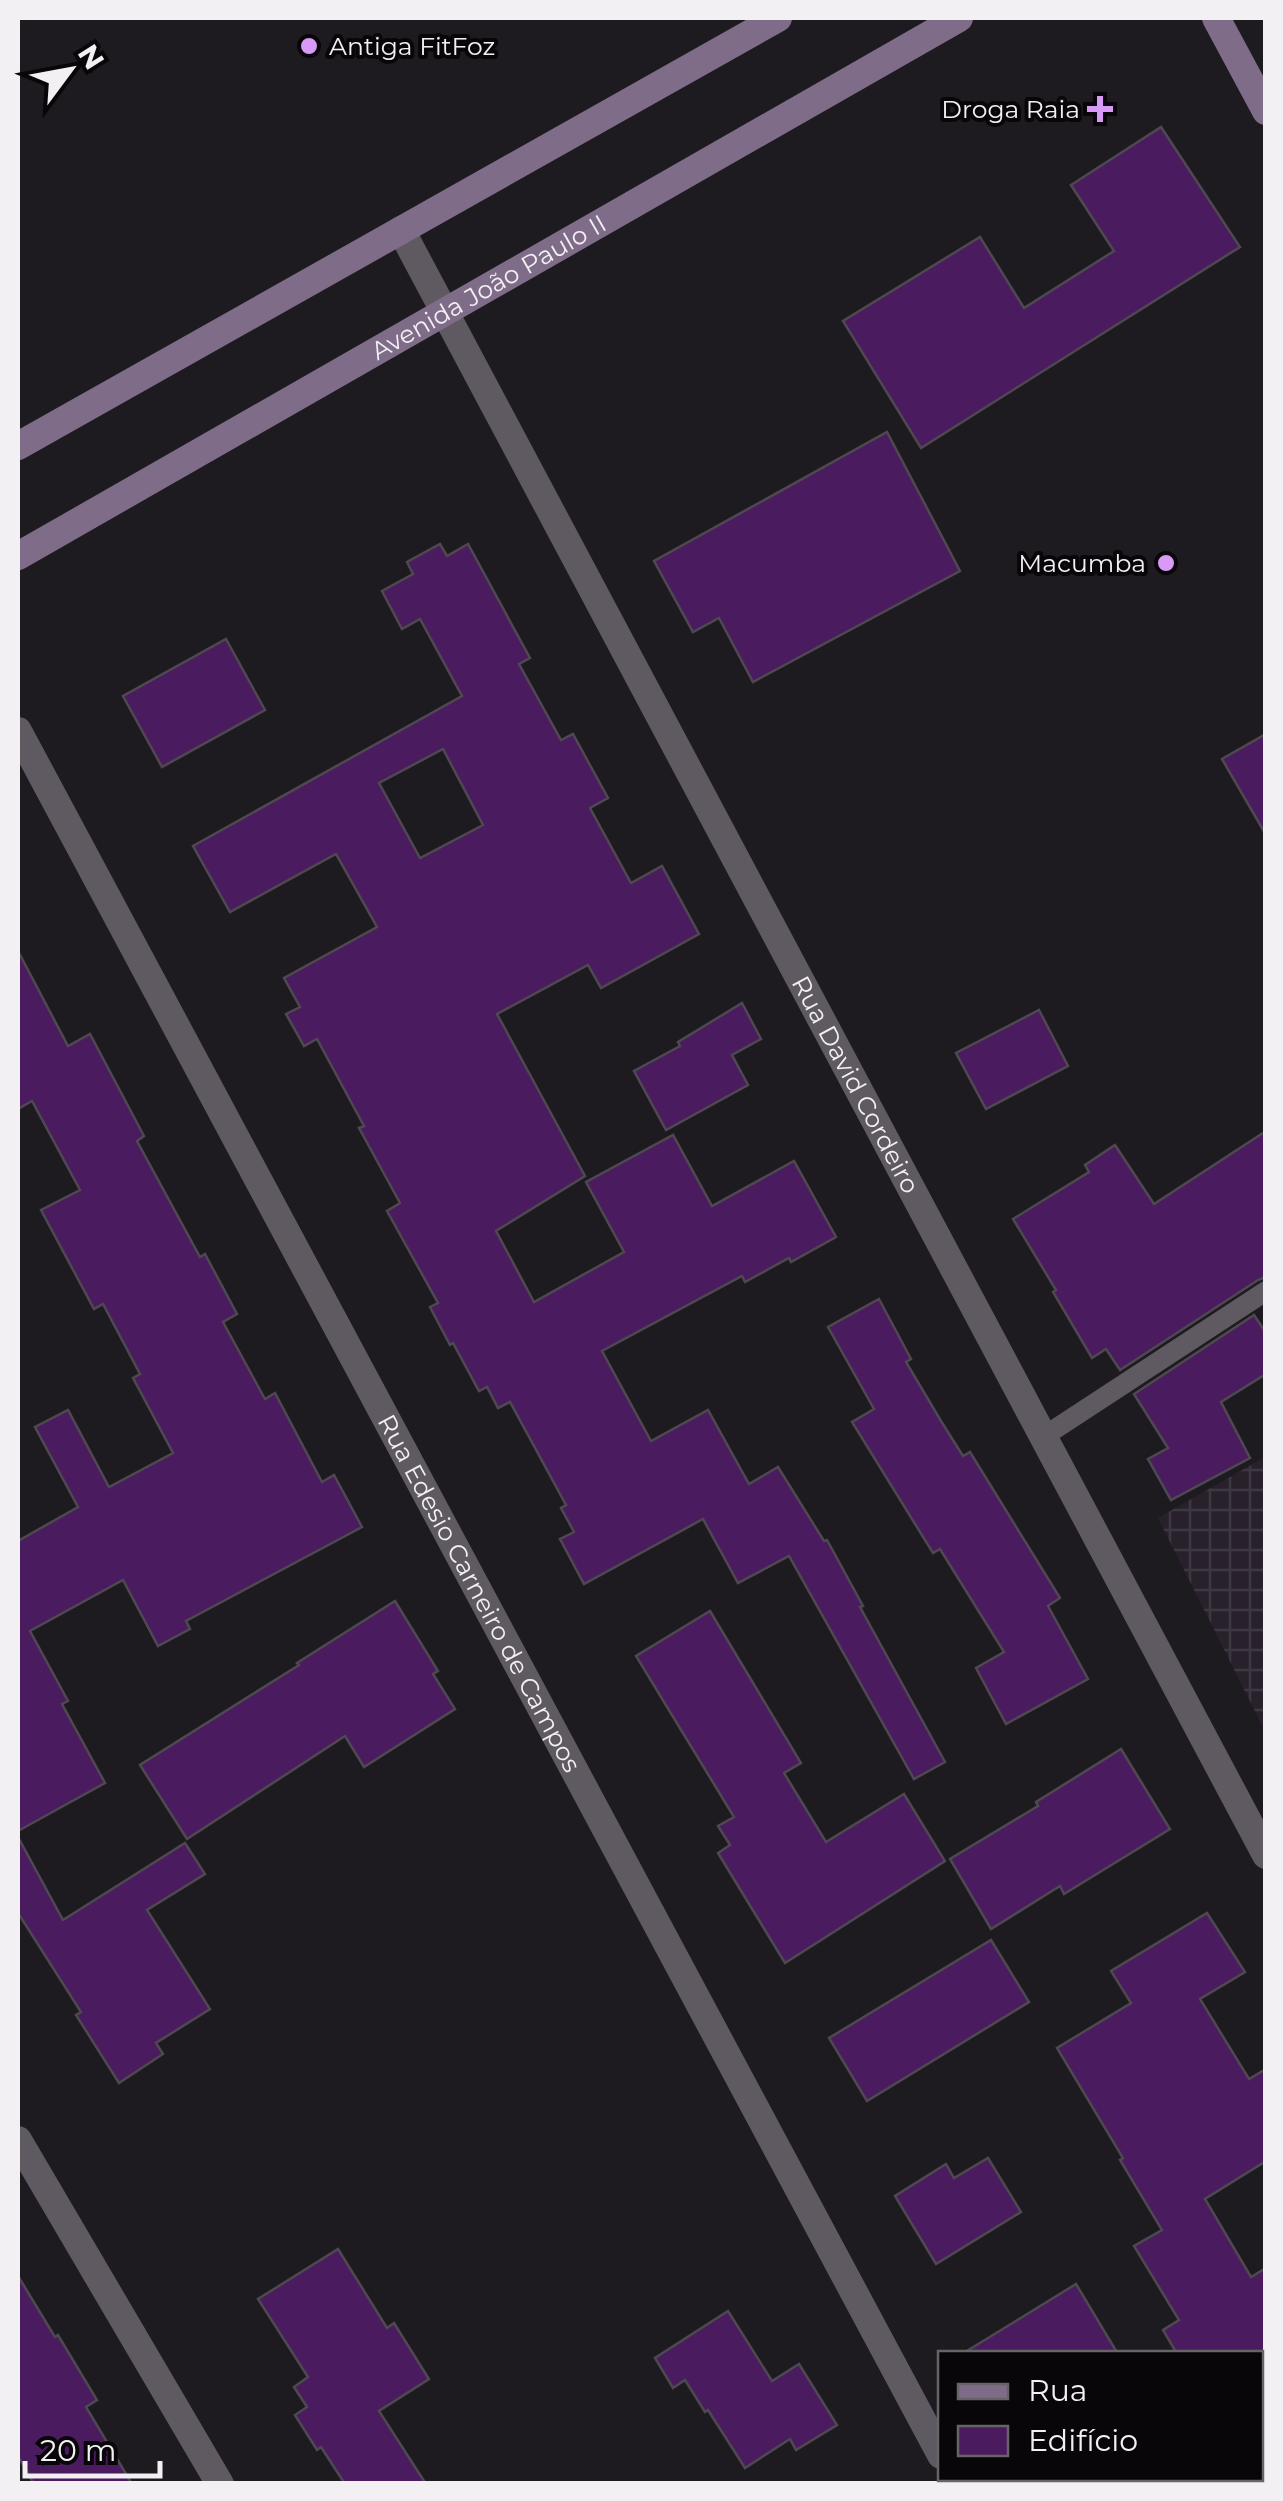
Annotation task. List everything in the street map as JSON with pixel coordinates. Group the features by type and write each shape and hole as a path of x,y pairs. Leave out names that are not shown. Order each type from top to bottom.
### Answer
{"main road":[{"path":"18,446 778,18"},
{"name":"Avenida João Paulo II","path":"18,556 960,18"},
{"path":"1216,18 1266,111"}],"street":[{"name":"Rua David Cordeiro","path":"401,230 1266,1855"},
{"name":"Rua Edesio Carneiro de Campos","path":"18,730 938,2452"},
{"path":"18,2140 220,2484"}],"lane":[{"path":"1043,1437 1266,1290"}],"shaded area":[{"path":"1265,1457 1265,1731 1158,1518"}],"building":[{"path":"1161,127 1240,247 921,448 843,321 980,237 1024,308 1114,251 1071,185"},
{"path":"887,432 960,571 753,682 719,618 693,632 654,561"},
{"path":"440,544 447,556 468,544 530,658 519,664 561,740 573,734 608,798 590,808 631,883 662,866 699,934 601,988 588,965 497,1014 585,1176 496,1231 534,1302 624,1252 586,1182 673,1135 712,1206 794,1161 836,1237 745,1282 742,1276 602,1351 651,1441 708,1410 749,1484 778,1467 824,1541 827,1540 945,1762 914,1779 789,1556 738,1583 703,1519 584,1584 560,1539 574,1532 561,1508 566,1505 510,1402 498,1408 487,1387 479,1391 453,1343 450,1345 430,1307 438,1303 387,1211 400,1203 359,1128 364,1126 317,1039 304,1046 286,1014 300,1007 284,978 377,927 336,854 230,912 193,846 462,696 420,619 402,629 382,591 413,574 407,562","holes":["443,749 483,825 420,858 379,783"]},
{"path":"226,639 265,710 162,767 123,696"},
{"path":"1266,734 1266,835 1222,759"},
{"path":"18,951 68,1046 90,1034 144,1136 137,1141 200,1257 205,1254 237,1314 223,1322 265,1399 275,1393 322,1482 334,1475 362,1527 186,1621 190,1629 158,1646 123,1580 30,1631 68,1701 62,1704 105,1783 18,1831 18,1541 78,1507 35,1427 68,1410 109,1487 173,1453 133,1378 140,1374 103,1304 94,1309 41,1210 80,1190 32,1101 18,1109"},
{"path":"742,1003 761,1039 732,1055 748,1085 666,1130 634,1071 680,1046 678,1042"},
{"path":"1039,1010 1068,1066 986,1109 956,1053"},
{"path":"1266,1131 1266,1277 1120,1370 1106,1349 1092,1358 1013,1219 1089,1172 1085,1165 1115,1145 1154,1204"},
{"path":"879,1299 911,1359 906,1362 941,1421 963,1456 970,1452 1060,1598 1048,1606 1088,1679 1006,1724 976,1668 1004,1652 940,1549 933,1553 852,1422 874,1409 828,1327"},
{"path":"1254,1315 1266,1333 1266,1374 1221,1402 1250,1458 1171,1500 1148,1459 1168,1448 1134,1394"},
{"path":"395,1601 438,1671 433,1674 455,1709 364,1767 345,1736 187,1839 140,1765"},
{"path":"710,1611 801,1763 784,1773 826,1842 904,1794 945,1861 785,1963 718,1853 730,1845 718,1826 734,1817 636,1656"},
{"path":"1121,1749 1170,1829 1064,1894 1060,1886 991,1929 950,1859 1038,1806 1036,1802"},
{"path":"18,1837 63,1920 185,1843 205,1874 147,1910 210,2009 156,2043 163,2054 119,2083 76,2015 81,2012 18,1913"},
{"path":"1207,1913 1245,1972 1200,1999 1249,2079 1266,2069 1266,2161 1205,2199 1251,2277 1266,2268 1266,2354 1175,2351 1163,2330 1179,2320 1134,2246 1162,2230 1057,2048 1131,2003 1111,1971"},
{"path":"991,1940 1029,2002 867,2101 829,2038"},
{"path":"988,2158 1021,2212 936,2264 895,2196 946,2164 954,2178"},
{"path":"338,2249 387,2328 394,2323 429,2379 379,2411 426,2484 345,2484 295,2415 307,2407 294,2387 308,2377 258,2299"},
{"path":"18,2276 97,2400 86,2407 132,2484 34,2484 18,2456"},
{"path":"1076,2284 1116,2351 967,2351"},
{"path":"728,2311 772,2381 799,2364 837,2425 796,2450 790,2439 745,2468 685,2380 673,2388 655,2358"}],"place":[{"name":"Antiga FitFoz","path":"309,46"},
{"name":"Droga Raia","path":"1100,109"},
{"name":"Macumba","path":"1166,563"}]}
